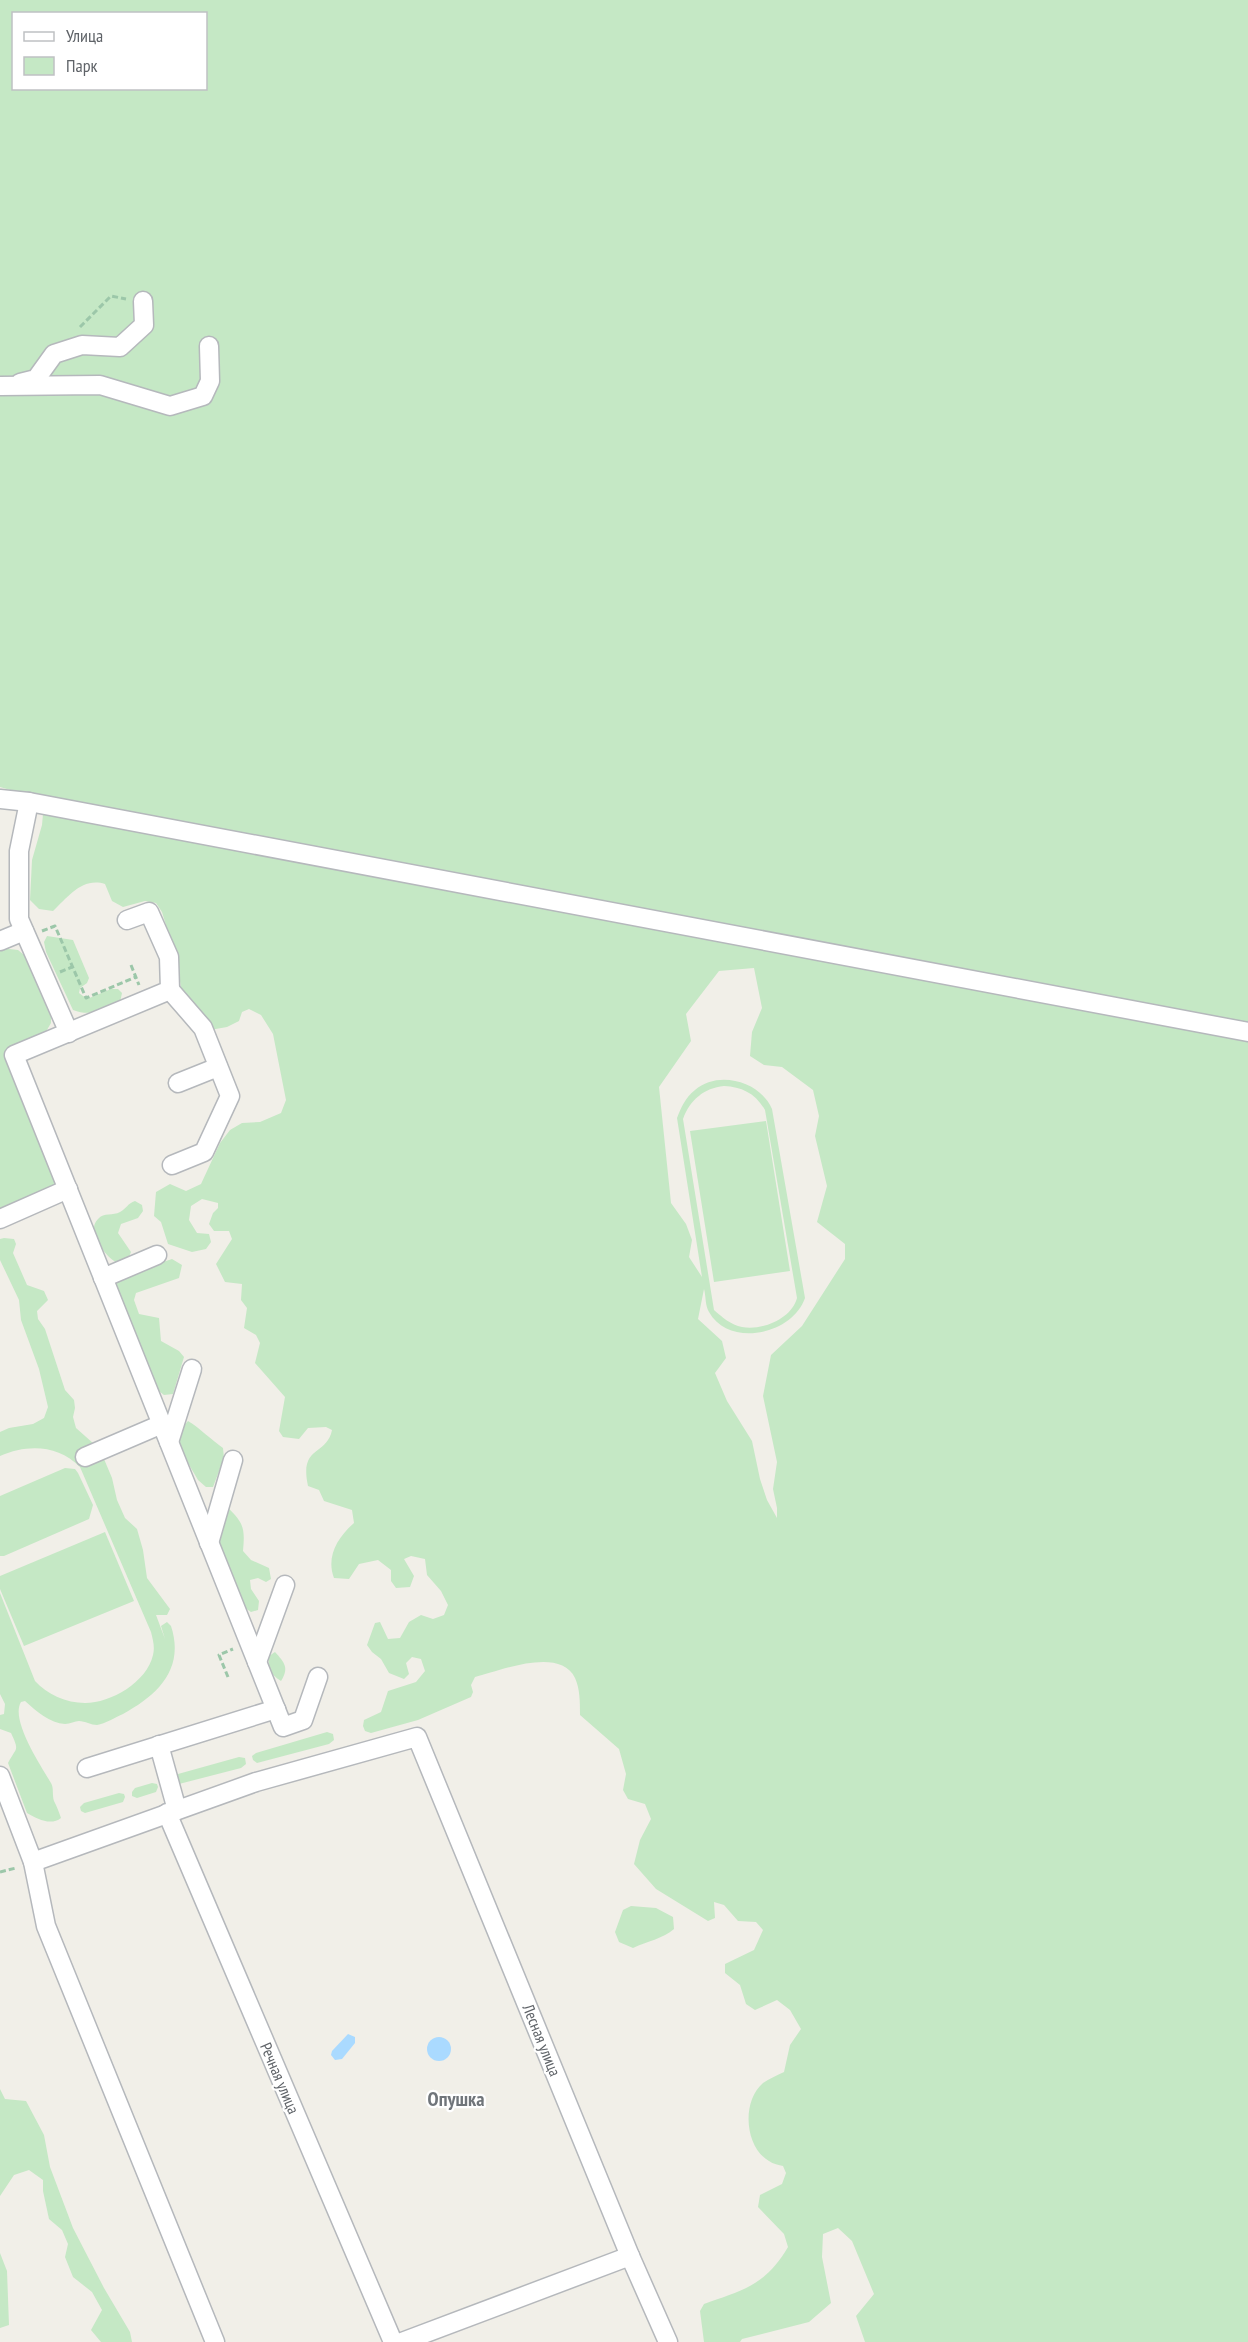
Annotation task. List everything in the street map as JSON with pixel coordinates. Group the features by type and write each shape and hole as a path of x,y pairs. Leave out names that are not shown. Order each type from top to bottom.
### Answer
{"street":[{"path":"3,386 36,379 54,354 82,345 120,348 144,325 143,301"},
{"path":"3,386 100,385 170,406 202,396 210,381 209,346"},
{"path":"0,799 29,802 1248,1032"},
{"path":"29,802 19,851 19,919 69,1033"},
{"path":"127,920 149,912 169,957 170,990 203,1028 230,1096 204,1152 172,1166"},
{"path":"0,941 26,934"},
{"path":"170,990 14,1055 283,1727 303,1720 318,1677"},
{"path":"178,1083 218,1067"},
{"path":"0,1219 68,1189"},
{"path":"103,1278 157,1254"},
{"path":"169,1442 192,1369"},
{"path":"85,1458 162,1424"},
{"path":"209,1543 233,1460"},
{"path":"257,1662 285,1585"},
{"path":"87,1768 276,1708"},
{"name":"Лесная улица","path":"172,1812 256,1782 417,1737 630,2256 668,2342"},
{"name":"Речная улица","path":"159,1745 172,1812 393,2342"},
{"path":"0,1776 33,1862 46,1926 215,2342"},
{"path":"33,1862 172,1812"},
{"path":"402,2342 630,2256"}],"path":[{"path":"78,329 111,296 143,301"},
{"path":"26,934 55,926 86,998 136,977"},
{"path":"228,1677 219,1655 249,1642"}],"green space":[{"path":"0,0 1248,0 1248,2342 865,2342 856,2316 874,2294 852,2241 838,2228 823,2234 822,2257 831,2303 809,2322 742,2339 740,2342 704,2342 700,2311 704,2304 752,2285 771,2270 788,2247 784,2234 758,2207 760,2195 782,2184 786,2173 783,2166 769,2161 755,2146 749,2124 749,2112 751,2101 763,2083 784,2072 790,2045 801,2029 790,2010 777,2000 755,2010 746,2004 740,1985 725,1973 725,1964 754,1950 763,1930 756,1922 738,1921 724,1905 714,1902 715,1918 708,1921 656,1889 634,1864 640,1840 651,1819 645,1804 628,1799 623,1790 626,1774 619,1749 580,1715 578,1687 575,1678 567,1669 543,1662 528,1663 475,1677 471,1685 473,1692 471,1697 418,1720 371,1733 365,1731 364,1720 381,1712 388,1691 416,1682 425,1671 421,1659 412,1657 406,1663 409,1674 404,1679 389,1673 381,1659 367,1645 375,1623 380,1622 388,1639 400,1638 409,1622 421,1615 433,1619 444,1615 448,1605 441,1591 427,1575 425,1559 411,1556 404,1559 414,1576 410,1587 396,1588 391,1581 391,1570 378,1560 359,1564 349,1579 334,1578 332,1555 338,1541 354,1523 352,1510 324,1501 319,1490 308,1486 306,1473 310,1457 325,1444 332,1430 326,1427 308,1428 299,1439 283,1437 279,1431 285,1397 255,1363 260,1343 256,1335 244,1328 247,1308 241,1300 242,1284 225,1282 216,1264 232,1239 229,1231 214,1231 209,1224 213,1213 218,1208 218,1203 202,1199 191,1206 189,1220 197,1233 209,1234 211,1242 206,1249 192,1252 168,1244 161,1222 154,1216 156,1192 170,1184 186,1191 201,1184 220,1143 230,1130 242,1123 260,1122 281,1113 286,1100 273,1034 261,1015 249,1009 242,1012 239,1021 227,1027 210,1030 182,997 178,965 162,912 156,903 145,901 123,907 112,901 105,884 97,883 82,886 53,911 39,909 30,900 32,860 42,825 44,803 38,798 0,787","holes":["754,968 762,1008 752,1032 750,1056 764,1065 782,1067 813,1090 819,1116 815,1136 827,1186 817,1222 845,1244 845,1259 802,1326 771,1355 763,1396 777,1462 773,1489 777,1518 767,1500 760,1479 752,1441 727,1401 715,1373 726,1358 722,1341 698,1319 704,1289 708,1310 718,1323 731,1330 745,1333 760,1332 787,1321 798,1311 805,1298 772,1109 766,1099 748,1085 726,1080 715,1081 695,1090 689,1096 677,1118 702,1277 689,1257 692,1240 686,1224 671,1203 659,1087 691,1041 686,1014 719,971","724,1086 748,1092 765,1110 797,1298 789,1312 783,1317 776,1322 759,1327 738,1326 714,1310 683,1119 699,1096 710,1089"]},
{"path":"47,936 73,940 89,978 87,983 80,988 79,993 87,999 111,989 118,989 122,993 120,1002 91,1013 73,1010 46,952 44,942"},
{"path":"0,948 18,950 24,955 51,1017 51,1023 44,1035 4,1052 55,1174 55,1182 52,1189 0,1213"},
{"path":"766,1121 790,1271 714,1282 690,1131"},
{"path":"135,1201 142,1205 143,1211 138,1218 121,1224 118,1233 131,1252 128,1259 119,1264 108,1256 99,1244 94,1230 95,1224 100,1217 120,1212"},
{"path":"0,1239 14,1239 16,1244 13,1253 27,1285 44,1291 48,1300 37,1311 38,1319 45,1329 65,1390 74,1400 73,1417 76,1428 94,1444 104,1459 125,1518 137,1529 147,1578 170,1609 167,1615 156,1615 165,1639 161,1626 167,1622 171,1626 174,1641 171,1668 157,1689 136,1707 103,1723 95,1725 79,1721 59,1723 44,1716 25,1701 21,1702 19,1710 23,1731 52,1785 54,1801 61,1818 48,1822 27,1813 8,1763 16,1749 15,1743 11,1733 0,1729 0,1715 4,1714 5,1704 0,1694 0,1593 35,1681 51,1694 64,1699 78,1703 95,1702 127,1689 144,1674 153,1655 154,1646 151,1632 80,1467 62,1454 42,1449 32,1448 0,1456 0,1432 33,1424 44,1418 48,1407 39,1369 21,1320 19,1300 0,1260"},
{"path":"172,1259 182,1265 179,1278 136,1293 134,1300 139,1314 159,1318 161,1341 179,1351 184,1357 173,1394 164,1395 150,1384 113,1288 115,1281 121,1276"},
{"path":"188,1421 223,1448 224,1458 213,1487 206,1487 198,1480 178,1446 181,1429"},
{"path":"65,1468 75,1469 78,1473 93,1505 89,1519 0,1556 0,1496"},
{"path":"228,1508 242,1527 243,1551 251,1560 269,1568 271,1579 266,1582 258,1578 250,1580 251,1589 259,1601 258,1610 251,1612 238,1603 215,1545"},
{"path":"105,1532 134,1601 24,1646 0,1589 0,1576"},
{"path":"275,1652 285,1666 285,1673 281,1681 274,1676 268,1664 269,1656"},
{"path":"327,1732 333,1734 334,1740 329,1744 257,1763 253,1760 252,1756 256,1753"},
{"path":"239,1757 245,1758 246,1764 241,1768 179,1784 175,1782 178,1774"},
{"path":"152,1783 157,1784 156,1792 137,1798 132,1796 135,1788"},
{"path":"119,1793 124,1794 123,1802 85,1813 81,1811 80,1807 84,1803"},
{"path":"631,1906 656,1908 673,1917 674,1929 660,1938 633,1948 619,1942 615,1932 623,1910"},
{"path":"0,2089 5,2099 26,2101 44,2135 50,2167 73,2228 130,2332 132,2342 101,2342 91,2330 102,2310 92,2292 73,2277 65,2257 68,2244 62,2230 49,2219 43,2180 29,2170 14,2175 0,2196"},
{"path":"0,2253 7,2271 9,2325 0,2328"}],"water":[{"path":"348,2034 355,2037 355,2043 342,2059 335,2060 331,2055 332,2051"},
{"path":"439,2037 448,2040 451,2049 448,2058 439,2061 430,2058 427,2049 430,2040"}],"district":[{"name":"Опушка","path":"456,2099"}]}
